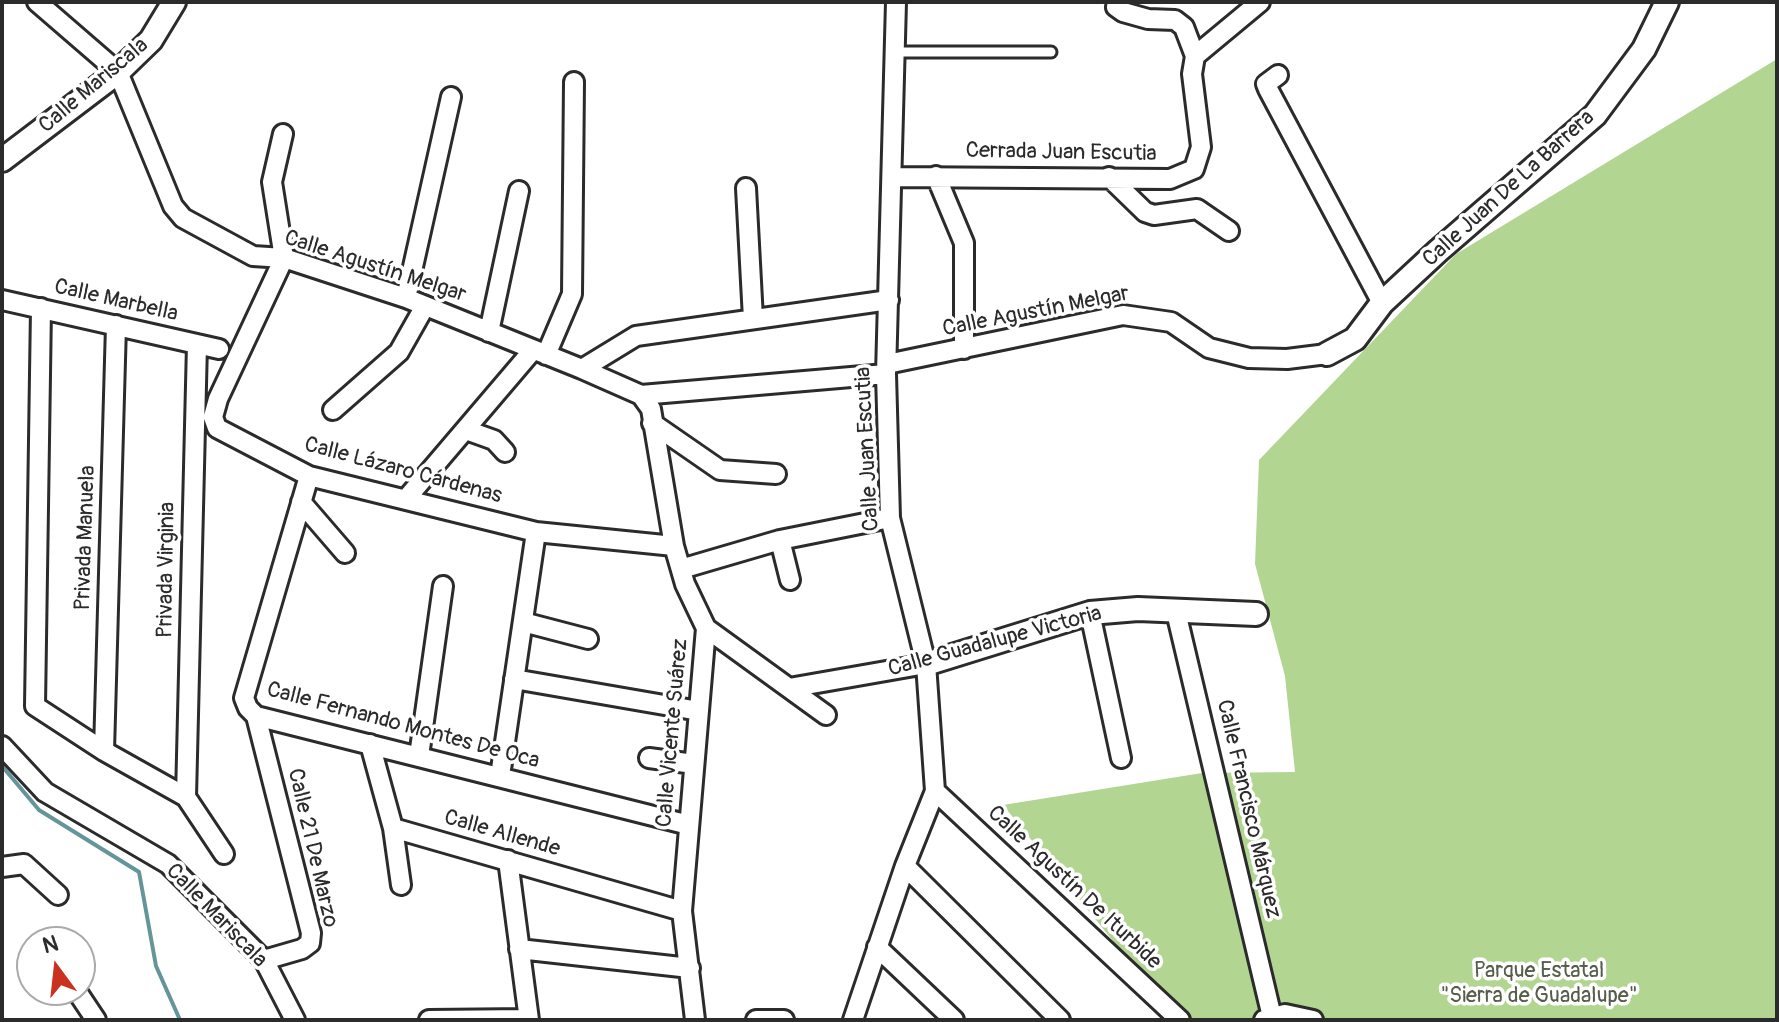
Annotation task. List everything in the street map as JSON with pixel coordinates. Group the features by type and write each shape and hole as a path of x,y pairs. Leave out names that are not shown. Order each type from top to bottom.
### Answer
{"street":[{"name":"Calle Agustín Melgar","path":"37,2 118,72 176,213 253,256 284,258 406,298 582,369 648,409 886,369 1123,315 1171,322 1209,348 1249,358 1287,359 1327,354"},
{"name":"Calle Mariscala","path":"2,160 118,72 151,40 174,2"},
{"name":"Calle Juan Escutia","path":"853,1020 905,866 935,791 926,664 890,518 886,369 896,2"},
{"name":"Cerrada Juan Escutia","path":"892,177 1170,179 1194,169 1201,147 1192,74 1195,56 1181,22 1123,12 1116,7 1117,2"},
{"path":"1195,56 1260,2"},
{"name":"Calle Juan De La Barrera","path":"1327,354 1355,339 1369,325 1382,303 1595,115 1644,49 1667,2"},
{"path":"1278,75 1266,84 1268,89 1382,303"},
{"path":"406,499 466,430 540,353 572,294 574,82"},
{"path":"406,298 451,97"},
{"path":"283,134 272,182 284,258"},
{"path":"936,176 964,243 964,349"},
{"path":"1109,177 1145,212 1154,215 1197,209 1229,231"},
{"path":"746,188 753,319"},
{"path":"489,332 519,191"},
{"name":"Calle Lázaro Cárdenas","path":"284,258 218,399 213,417 217,428 309,476 536,532 674,546"},
{"name":"Calle Marbella","path":"2,300 219,349"},
{"path":"582,369 636,336 889,300"},
{"path":"333,410 399,352 425,306"},
{"path":"41,308 35,706 104,751 186,797 224,854"},
{"name":"Privada Manuela","path":"104,751 116,325"},
{"name":"Privada Virginia","path":"186,797 197,344"},
{"path":"648,409 720,470 776,474"},
{"name":"Calle Vicente Suárez","path":"648,409 674,546 706,628 682,911 695,1020"},
{"path":"466,430 494,440 505,452"},
{"name":"Calle Fernando Montes De Oca","path":"309,476 244,698 244,704 256,716 689,825"},
{"path":"301,502 345,553"},
{"path":"681,569 780,540 890,518"},
{"path":"500,776 536,532"},
{"path":"780,540 790,580"},
{"path":"419,756 443,586"},
{"name":"Calle Guadalupe Victoria","path":"789,688 926,664 1090,613 1138,609 1256,614"},
{"name":"Calle Francisco Márquez","path":"1176,612 1268,1019"},
{"path":"1090,613 1121,758"},
{"path":"523,622 588,639"},
{"path":"706,628 826,715"},
{"path":"514,679 699,711"},
{"name":"Calle 21 De Marzo","path":"256,716 311,933 310,943 302,949 264,960"},
{"path":"370,744 393,828 401,885"},
{"name":"Calle Mariscala","path":"2,746 45,792 168,864 264,960 295,1020"},
{"path":"649,758 694,764"},
{"name":"Calle Agustín De Iturbide","path":"935,791 1180,1020"},
{"name":"Calle Allende","path":"393,828 682,911"},
{"path":"429,1020 528,1020 508,860"},
{"path":"2,867 24,864 58,895"},
{"path":"905,866 1060,1020"},
{"path":"877,947 954,1020"},
{"path":"519,949 690,968"},
{"path":"1268,1019 1300,1015 1313,1020"},
{"path":"756,1020 784,1020"}],"lane":[{"path":"895,52 1051,52"}],"green space":[{"name":"Parque Estatal \"Sierra de Guadalupe\"","path":"1777,59 1777,1020 1177,1020 1003,805 1202,773 1295,772 1285,676 1255,564 1259,460 1456,254"}],"waterway":[{"path":"2,766 39,810 139,872 156,966 180,1020"}]}
